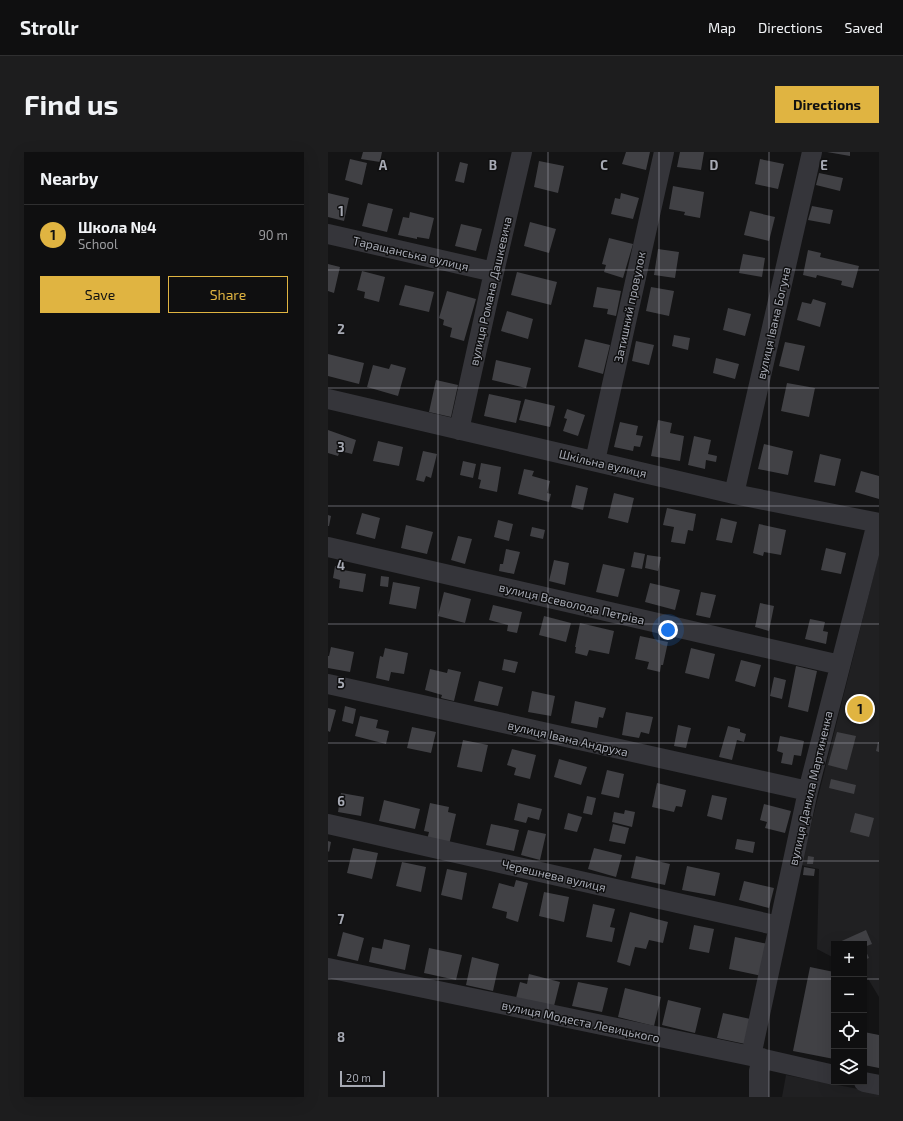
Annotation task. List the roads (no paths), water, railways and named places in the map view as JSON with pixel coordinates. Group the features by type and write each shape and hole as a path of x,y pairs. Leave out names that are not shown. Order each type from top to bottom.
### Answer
{"street":[{"name":"вулиця Романа Дашкевича","path":"459,430 522,152"},
{"name":"Затишний провулок","path":"595,462 664,152"},
{"name":"вулиця Івана Богуна","path":"734,494 812,152"},
{"name":"Таращанська вулиця","path":"328,234 494,272"},
{"name":"Шкільна вулиця","path":"328,399 734,494 878,523"},
{"name":"вулиця Данила Мартиненка","path":"759,1097 759,1071 757,1057 779,926 808,791 878,523"},
{"name":"вулиця Всеволода Петріва","path":"328,547 840,665"},
{"name":"вулиця Івана Андруха","path":"328,684 808,791"},
{"name":"Черешнева вулиця","path":"328,824 779,926"},
{"name":"вулиця Модеста Левицького","path":"328,968 757,1057 831,1074"},
{"path":"867,1083 879,1085"}],"place":[{"name":"Школа №4","path":"860,709"}]}
